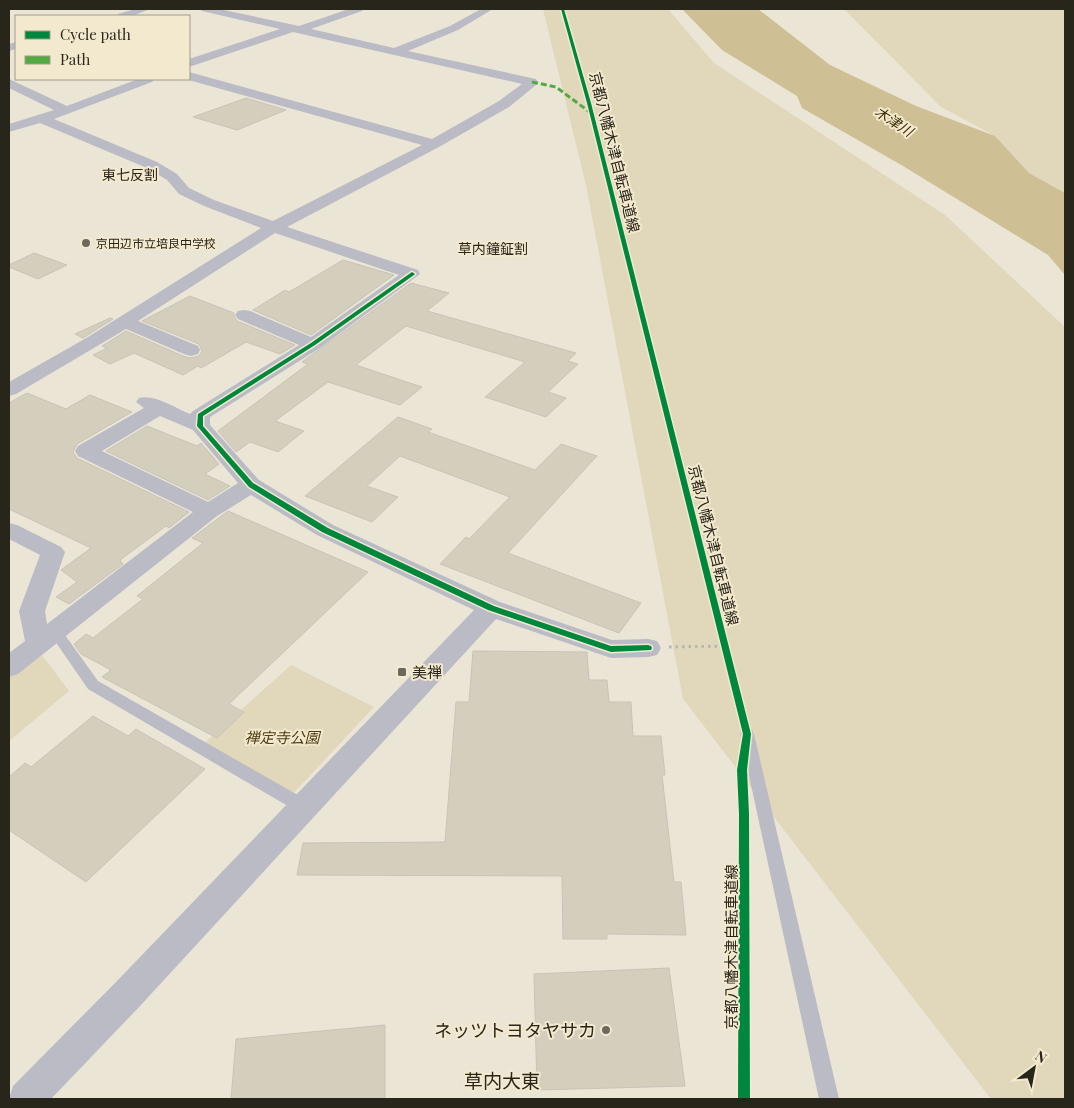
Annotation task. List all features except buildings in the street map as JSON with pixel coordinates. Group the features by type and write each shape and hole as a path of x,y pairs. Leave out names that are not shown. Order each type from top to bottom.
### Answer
{"street":[{"path":"125,15 145,9"},
{"path":"9,390 124,322 274,227 434,144 504,104 532,82 206,9"},
{"path":"190,63 358,9"},
{"path":"394,52 454,28 488,9"},
{"path":"190,76 434,144"},
{"path":"9,128 66,111 145,80"},
{"path":"9,82 66,111"},
{"path":"40,118 152,165 172,177 184,191 209,204 412,274 313,344 200,415 200,426"},
{"path":"244,315 313,344"},
{"path":"124,322 191,350"},
{"path":"209,511 86,451 150,404 200,426 251,485 325,530 491,608 611,649 648,648"},
{"path":"9,667 209,511 251,485"},
{"path":"9,530 53,552 32,611 46,638"},
{"path":"26,1099 128,994 491,608"}],"lane":[{"path":"46,638 93,685 304,807"},
{"path":"747,734 829,1099"}],"path":[{"path":"648,648 725,646"}],"green space":[{"path":"543,9 668,9 714,63 945,215 1065,327 1065,1099 991,1099 683,699 586,185"},
{"path":"844,9 1065,9 1065,193 1029,173 995,136 941,107"},
{"path":"39,651 69,691 9,741 9,675"},
{"name":"禅定寺公園","path":"291,665 374,707 290,797 202,745"}],"water":[{"name":"木津川","path":"682,9 758,9 830,65 916,106 995,136 1029,173 1065,193 1065,275 1048,255 903,166 802,108 797,96 722,50"}],"marked path":[{"path":"532,82 556,87 591,113"}],"cycle path":[{"name":"京都八幡木津自転車道線","path":"562,9 589,103 747,734 742,770 744,814 744,1099"},
{"path":"412,274 313,344 200,415 200,426 251,485 325,530 491,608 611,649 648,648"}],"place":[{"name":"京田辺市立培良中学校","path":"86,243"},
{"name":"美禅","path":"402,672"},
{"name":"ネッツトヨタヤサカ","path":"606,1030"}],"district":[{"name":"東七反割","path":"130,174"},
{"name":"草内鐘鉦割","path":"493,248"},
{"name":"草内大東","path":"502,1080"}]}
